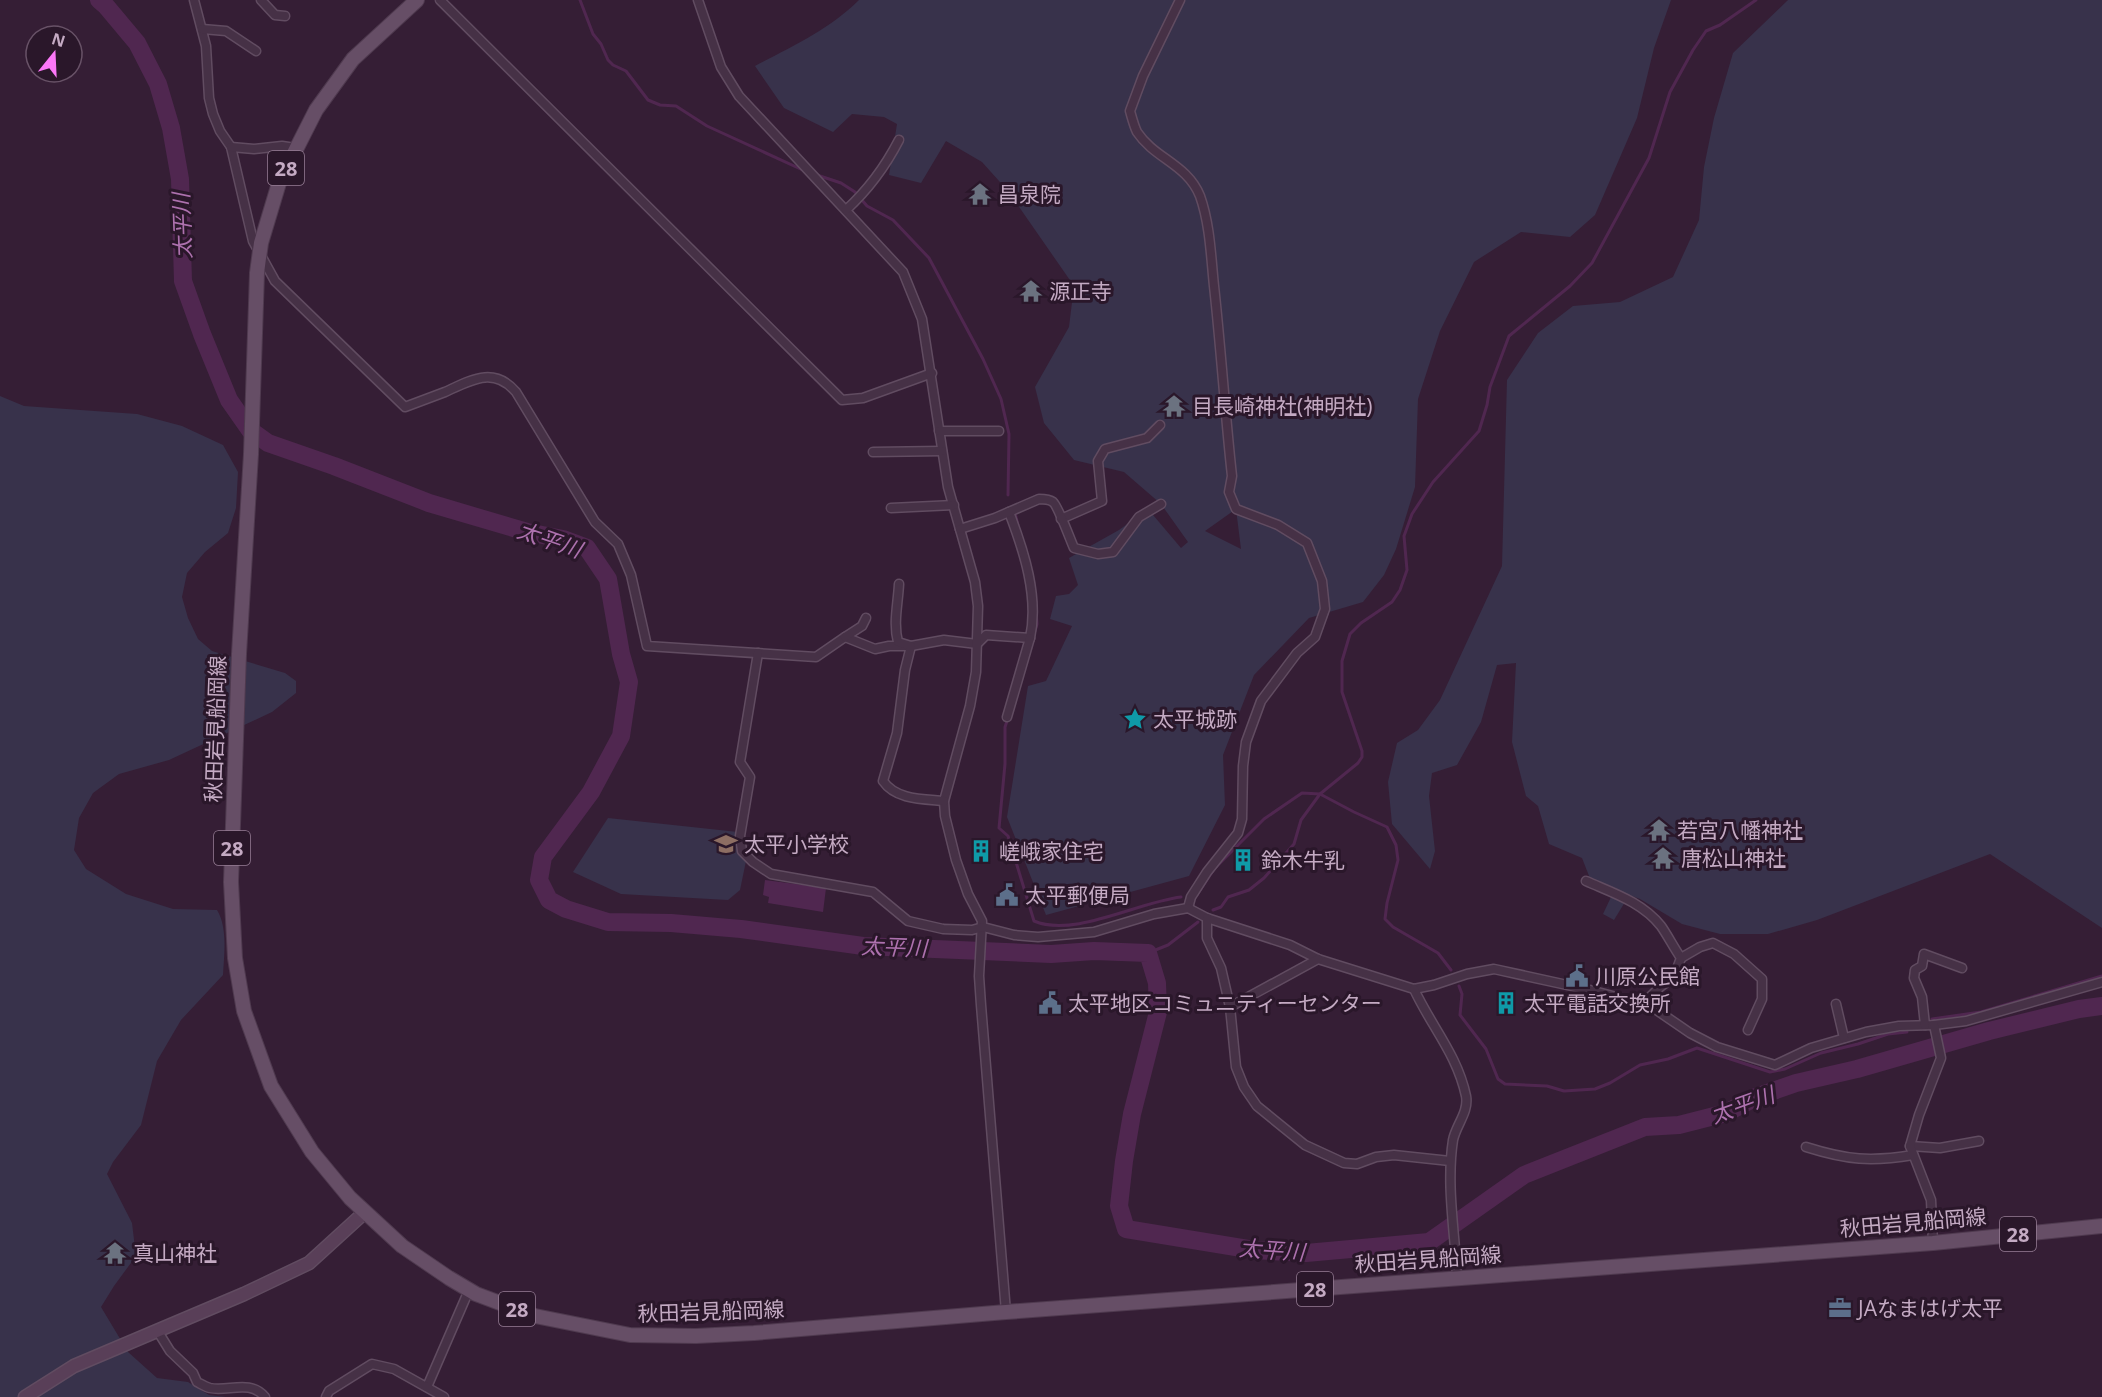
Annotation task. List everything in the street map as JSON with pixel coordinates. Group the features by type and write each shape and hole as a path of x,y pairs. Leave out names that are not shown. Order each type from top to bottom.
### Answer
{"main road":[{"name":"秋田岩見船岡線","path":"417,0 353,59 316,110 279,183 260,253 257,273 251,447 239,654 231,882 235,958 244,1011 272,1086 312,1152 350,1198 402,1246 469,1290 535,1316 630,1335 696,1336 754,1334 1006,1312 1933,1243 2102,1226"}],"street":[{"path":"194,0 206,46 209,98 213,114 220,131 231,147 253,241 276,281 405,407 469,380 485,377 508,382 522,401 595,522 618,544 631,575 647,646 816,657 862,626 866,618"},
{"path":"261,0 274,15 285,16"},
{"path":"440,0 842,400 863,398 932,373"},
{"path":"698,0 713,47 728,80 739,96 903,272 922,319 942,451 975,582 978,606 976,672 970,706 944,801 945,816 956,860 983,930 980,972 1006,1312"},
{"path":"1180,0 1143,76 1130,111 1137,132 1155,151 1179,167 1192,181 1200,198 1208,231 1220,339 1232,476 1229,492 1236,509 1278,525 1307,543 1322,581 1325,609 1316,637 1297,653 1261,701 1246,742 1242,819 1238,833 1207,872 1191,897 1188,908"},
{"path":"202,29 226,31 256,51"},
{"path":"846,210 864,194 886,165 899,140"},
{"path":"231,147 295,148"},
{"path":"1061,519 1102,501 1098,461 1105,449 1147,438 1160,425"},
{"path":"939,431 999,431"},
{"path":"873,452 942,451"},
{"path":"960,529 1039,499 1046,499 1056,505 1074,548 1106,554 1113,552 1139,517 1161,504"},
{"path":"891,508 954,505"},
{"path":"1007,717 1030,639 1033,614 1019,538 1009,512"},
{"path":"899,584 898,610 895,620 896,635 898,642 911,646"},
{"path":"978,644 986,635 1030,639"},
{"path":"845,637 875,649 944,640 978,644"},
{"path":"911,646 905,670 897,733 883,781 888,788 898,794 944,801"},
{"path":"758,652 740,762 750,777 740,836 742,851 771,874 873,892 908,921 943,929 983,930 1024,937 1057,936 1094,932 1154,914 1188,908 1207,918 1290,945 1318,959 1414,989 1494,969 1553,981 1643,1004 1717,1047 1775,1065 1811,1048 1844,1038 1899,1026 1932,1028 1986,1016 2102,982"},
{"path":"1586,881 1642,907 1660,925 1681,958"},
{"path":"1207,918 1207,938 1221,968 1230,1007 1236,1067 1244,1087 1257,1106 1305,1145 1344,1163 1357,1164 1376,1157 1394,1155 1450,1161"},
{"path":"1643,1004 1674,977 1681,958 1700,947 1713,944 1734,954 1762,979 1762,999 1748,1030"},
{"path":"1933,1243 1931,1200 1912,1151 1918,1115 1941,1058 1913,974 1922,966 1924,954 1962,968"},
{"path":"1230,1007 1318,959"},
{"path":"1414,989 1421,1005 1450,1050 1466,1099 1465,1111 1454,1133 1450,1161 1457,1278"},
{"path":"1836,1004 1844,1038"},
{"path":"1806,1147 1837,1157 1888,1159 1912,1151 1979,1141"},
{"path":"26,1397 74,1366 244,1294 309,1263 365,1212"},
{"path":"427,1387 469,1290"},
{"path":"158,1330 170,1351 194,1373 197,1382 211,1389 236,1386 253,1389 265,1397"},
{"path":"326,1397 329,1391 372,1364 393,1369 444,1397"}],"shaded area":[{"path":"859,0 1671,0 1654,48 1637,118 1595,215 1570,237 1521,232 1474,262 1440,331 1418,399 1415,487 1396,549 1384,575 1363,602 1309,618 1254,675 1223,755 1225,805 1189,876 1046,915 1007,817 1028,686 1046,681 1072,626 1050,619 1056,596 1069,594 1078,585 1069,558 1119,530 1148,509 1181,548 1188,542 1161,504 1124,472 1074,460 1044,423 1035,387 1069,327 1074,286 1008,191 982,162 946,141 921,183 889,175 897,124 884,117 852,114 833,132 784,108 755,66 810,37","holes":["1236,509 1241,549 1205,531"]},
{"path":"1788,0 2102,0 2102,928 1990,854 1817,920 1768,934 1720,934 1682,924 1640,899 1591,881 1582,858 1549,844 1538,806 1526,796 1512,742 1516,663 1497,665 1481,722 1457,765 1432,773 1429,796 1435,851 1430,869 1392,824 1388,782 1397,743 1418,730 1440,700 1502,566 1507,380 1538,333 1573,306 1620,302 1673,277 1699,220 1704,167 1714,118 1733,53"},
{"path":"0,396 24,406 137,414 182,426 223,445 238,472 236,508 228,533 205,552 187,573 182,597 188,618 198,639 212,651 285,673 296,681 296,693 272,712 169,760 119,774 93,793 79,818 74,850 86,869 126,894 173,909 217,910 223,925 223,975 181,1020 157,1061 141,1125 113,1162 107,1174 132,1223 136,1256 101,1307 128,1352 157,1378 188,1382 209,1395 226,1397 0,1397"},
{"path":"608,818 738,832 746,861 740,890 728,900 621,894 573,872"},
{"path":"765,880 826,888 823,912 768,903 769,897 763,895"},
{"path":"1612,895 1625,902 1614,920 1603,914"}],"waterway":[{"name":"太平川","path":"99,0 137,43 158,84 171,128 180,179 183,281 229,400 250,430 268,443 429,503 527,532 563,539 587,548 608,579 621,654 629,682 621,736 591,792 543,857 539,880 549,900 566,909 608,922 671,923 741,929 863,946 1051,954 1094,951 1148,953 1157,983 1158,1012 1132,1114 1124,1161 1119,1206 1126,1229 1254,1250 1306,1253 1429,1242 1524,1175 1645,1127 1679,1125 1726,1113 1756,1097 1796,1083 1857,1069 1989,1031 2079,1009 2102,1006"},
{"path":"580,0 593,34 601,44 608,60 626,71 648,100 660,105 676,106 707,126 805,171"},
{"path":"1213,910 1221,907 1228,897 1249,890 1264,878 1294,844 1301,820 1320,794 1358,763 1362,757 1342,692 1342,661 1350,634 1361,623 1392,602 1400,590 1407,570 1404,536 1412,514 1433,482 1479,431 1490,387 1509,336 1570,286 1592,263 1649,158 1670,92 1693,50 1706,31 1720,25 1756,0"},
{"path":"817,175 841,183 855,192 867,206 893,220 929,258 983,359 1001,399 1009,434 1008,495"},
{"path":"1015,513 1018,525"},
{"path":"1035,631 1036,611"},
{"path":"1008,718 1005,727 1005,764 999,828 1008,836 1034,921 1050,925 1087,922 1181,897"},
{"path":"1197,895 1214,869 1264,819 1302,793 1320,794 1387,827 1396,845 1398,860 1385,919 1393,927 1438,953 1451,970"},
{"path":"1148,953 1168,945 1198,922"},
{"path":"1932,1019 1981,1012 2102,976"},
{"path":"1459,986 1462,994 1460,1015 1486,1049 1498,1079 1505,1084 1547,1086 1564,1091 1595,1089 1640,1065 1668,1059 1697,1048 1770,1072 1785,1069 1821,1053 1888,1034 1907,1032"}],"place":[{"name":"昌泉院","path":"980,194"},
{"name":"源正寺","path":"1031,291"},
{"name":"目長崎神社(神明社)","path":"1174,406"},
{"name":"太平城跡","path":"1135,719"},
{"name":"若宮八幡神社","path":"1659,830"},
{"name":"太平小学校","path":"726,844"},
{"name":"嵯峨家住宅","path":"981,851"},
{"name":"唐松山神社","path":"1663,858"},
{"name":"鈴木牛乳","path":"1243,860"},
{"name":"太平郵便局","path":"1007,895"},
{"name":"川原公民館","path":"1577,976"},
{"name":"太平地区コミュニティーセンター","path":"1050,1003"},
{"name":"太平電話交換所","path":"1506,1003"},
{"name":"真山神社","path":"115,1253"},
{"name":"JAなまはげ太平","path":"1840,1308"}]}
